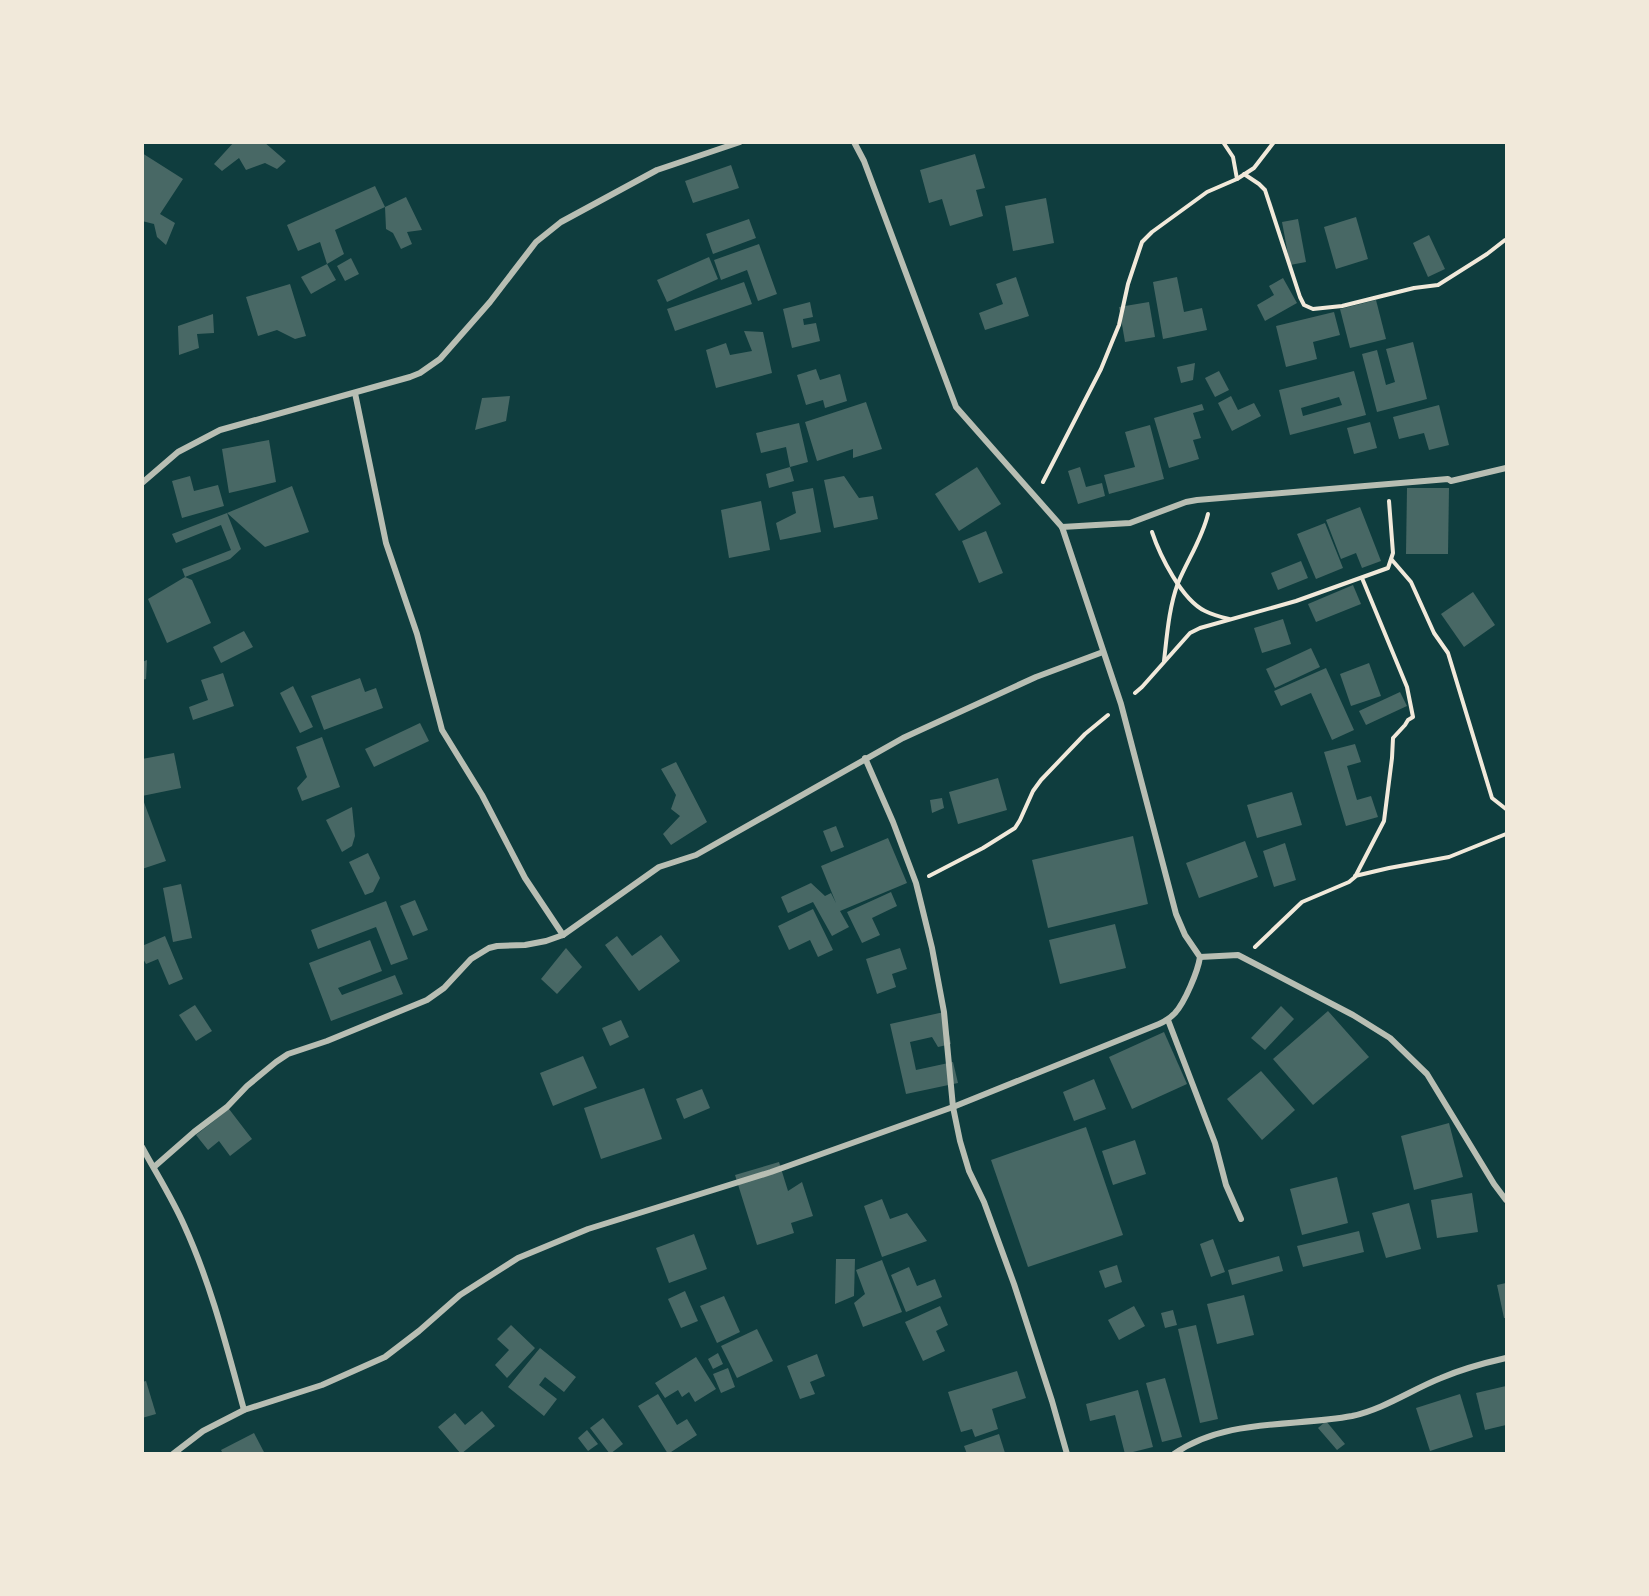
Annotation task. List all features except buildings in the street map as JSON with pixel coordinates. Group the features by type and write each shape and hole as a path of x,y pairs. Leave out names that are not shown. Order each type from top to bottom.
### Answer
{"street":[{"path":"142,483 178,452 220,430 420,373 440,359 490,302 536,242 547,232 561,222 657,170 740,142"},
{"path":"173,1454 203,1431 244,1410 322,1385 385,1357 460,1295 518,1258 588,1229 771,1172 953,1107 1168,1020 1178,1010 1197,972 1200,957 1185,935 1176,914 1121,704 1062,527 956,407 864,161 854,142"},
{"path":"355,393 386,543 417,634 442,730 482,795 525,878 564,935"},
{"path":"1062,527 1119,525 1148,517 1186,502 1213,498 1448,479 1451,481 1506,468"},
{"path":"154,1167 227,1107 247,1086 288,1054 327,1041 427,1000 444,988 471,958 489,948 525,945 564,935 659,867 696,855 865,758 1036,677 1103,651"},
{"path":"865,758 916,883 942,998 953,1107 960,1141 969,1171 984,1202 1014,1284 1067,1454"},
{"path":"1200,957 1238,955 1353,1015 1390,1038 1427,1074 1506,1200"},
{"path":"1168,1020 1241,1219"},
{"path":"142,1147 184,1223 203,1270 244,1410"},
{"path":"1174,1454 1195,1441 1252,1426 1368,1412 1440,1378 1506,1358"}],"path":[{"path":"1223,142 1233,158 1238,178"},
{"path":"1035,497 1101,369 1119,325 1128,284 1142,242 1152,232 1207,192 1254,168 1274,142"},
{"path":"1244,174 1265,190 1300,297 1305,305 1313,309 1342,306 1414,288 1438,285 1505,240"},
{"path":"916,883 1015,828 1033,790 1041,780 1085,734 1142,687 1190,633 1200,628 1296,601 1388,568 1392,560 1393,546 1387,485"},
{"path":"1164,662 1170,611 1178,583 1202,536 1213,498"},
{"path":"1148,517 1168,568 1178,583 1205,611 1231,620"},
{"path":"1392,560 1411,582 1434,633 1448,653 1492,798 1506,809"},
{"path":"1238,955 1258,946 1302,902 1349,882 1355,877 1384,821 1393,738 1407,720 1413,717 1407,687 1362,578"},
{"path":"1355,877 1449,857 1506,834"}]}
